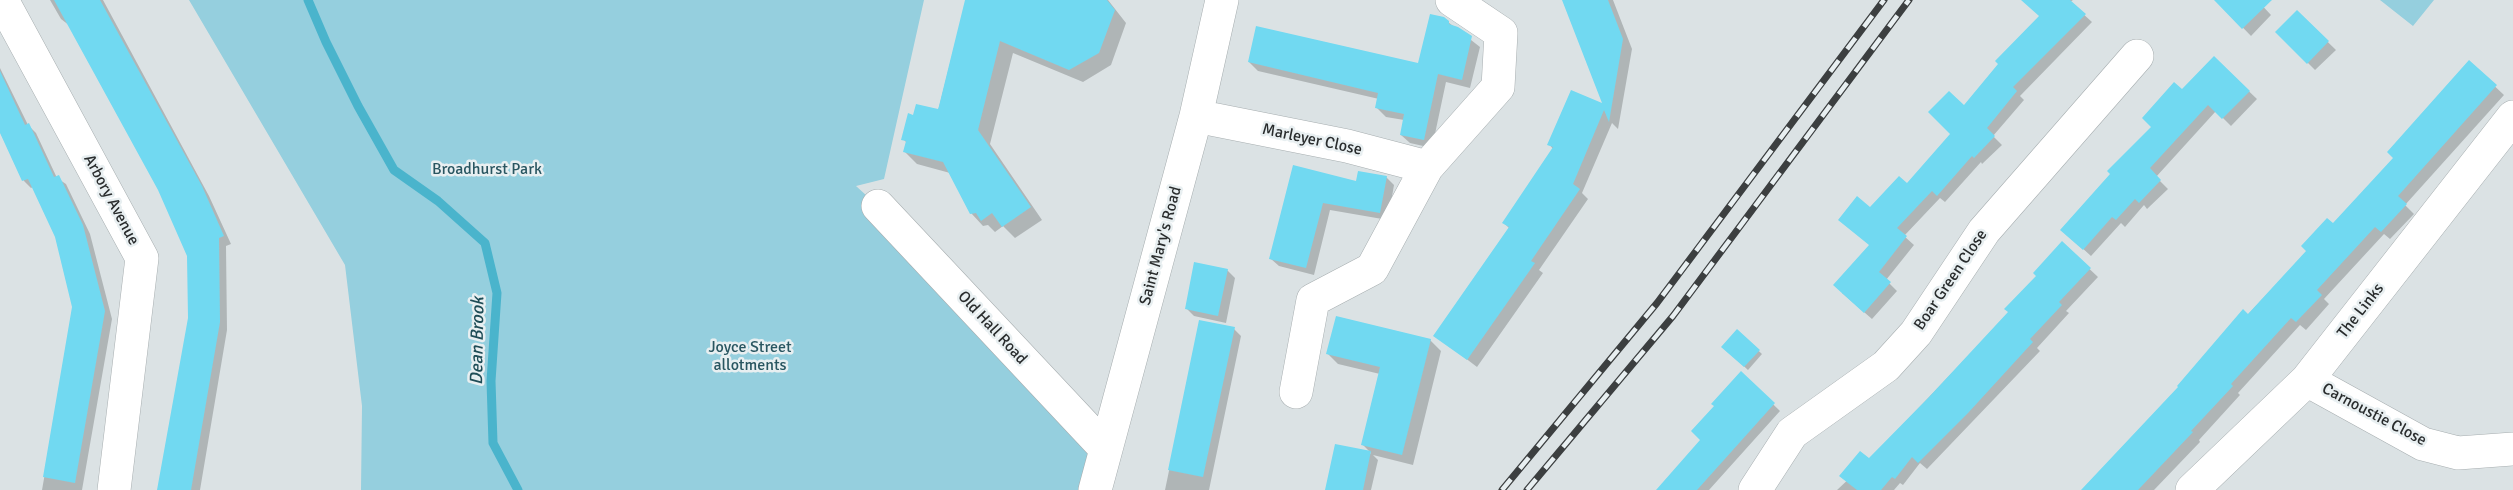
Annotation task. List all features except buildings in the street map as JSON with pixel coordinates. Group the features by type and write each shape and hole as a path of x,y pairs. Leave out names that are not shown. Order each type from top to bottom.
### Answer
{"street":[{"name":"Arbory Avenue","path":"2,0 142,258 114,490"},
{"name":"Saint Mary's Road","path":"1095,490 1196,116 1222,0"},
{"path":"1296,392 1313,300 1372,269 1427,167 1498,87 1501,33 1452,0"},
{"name":"Boar Green Close","path":"1755,490 1792,433 1886,366 1908,342 1984,231 2137,56"},
{"name":"Marleyer Close","path":"1196,116 1347,146 1427,167"},
{"name":"The Links","path":"2192,490 2307,380 2513,117"},
{"name":"Old Hall Road","path":"878,206 1106,449"},
{"name":"Carnoustie Close","path":"2307,380 2423,444 2458,453 2513,449"}],"green space":[{"name":"Broadhurst Park","path":"189,0 924,0 884,179 856,186 878,206 1106,449 1095,490 361,490 362,406 345,265"},
{"path":"2380,0 2434,0 2413,26"}],"waterway":[{"name":"Dean Brook","path":"308,0 358,106 394,170 438,201 485,243 497,293 491,381 493,443 518,490"}],"railway":[{"path":"1502,490 1657,303 1884,0"},
{"path":"1527,490 1673,316 1909,0"}],"park label":[{"name":"Joyce Street allotments","path":"750,357"}]}
